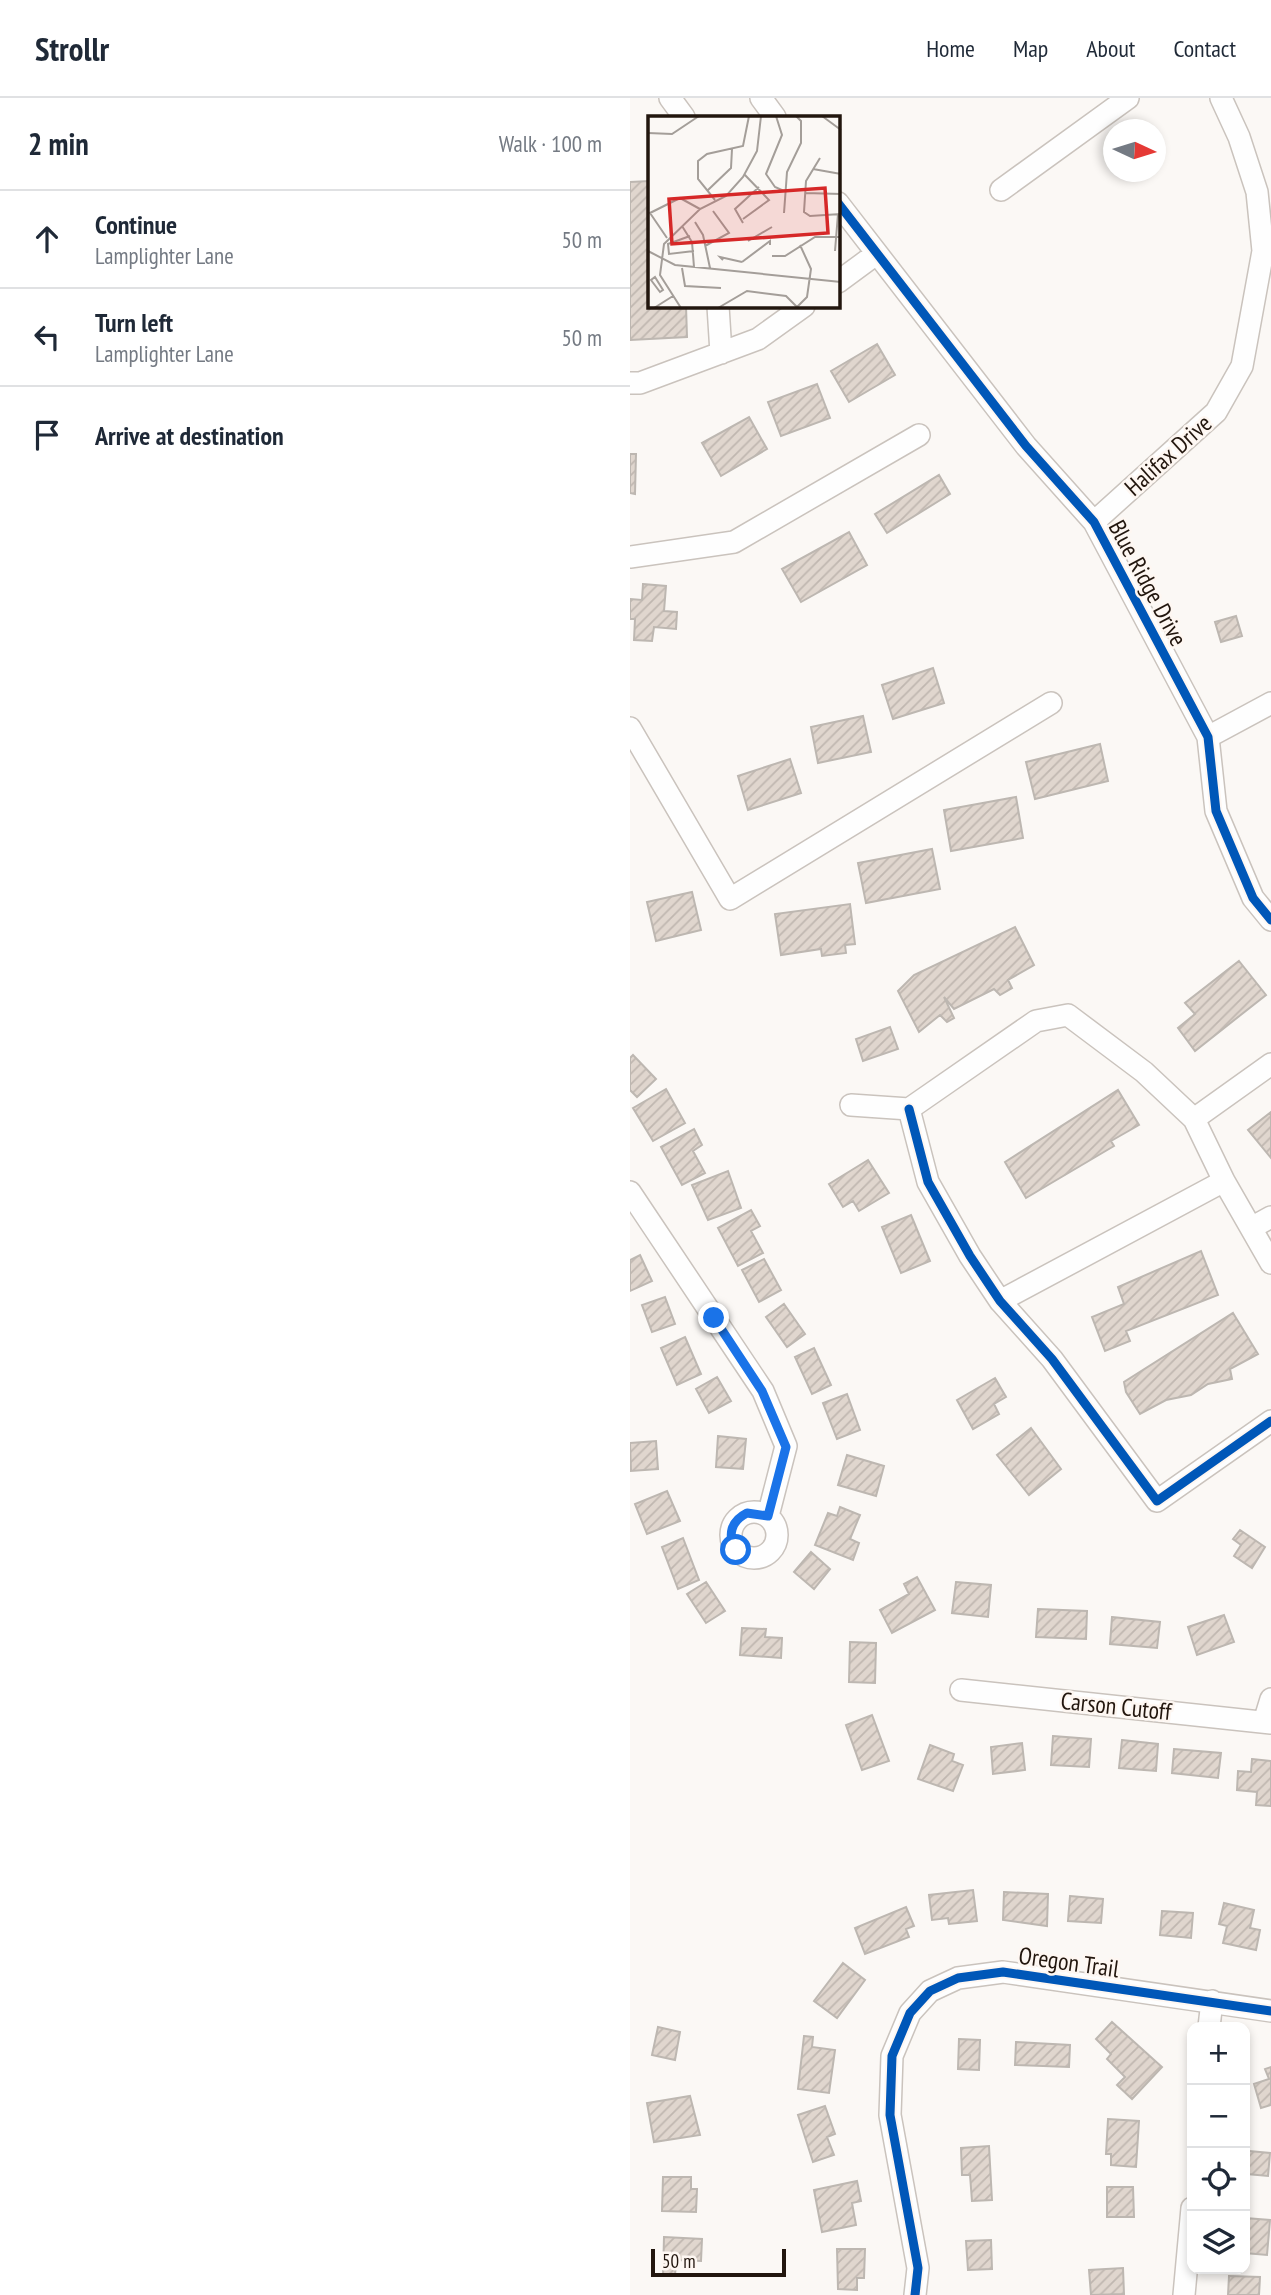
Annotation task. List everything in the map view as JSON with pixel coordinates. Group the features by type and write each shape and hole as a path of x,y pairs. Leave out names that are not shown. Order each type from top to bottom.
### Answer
{"street":[{"path":"670,98 683,116"},
{"path":"761,98 774,116"},
{"path":"1001,190 1128,98"},
{"name":"Halifax Drive","path":"1094,522 1216,412 1242,366 1263,251 1257,192 1239,137 1221,98"},
{"name":"Blue Ridge Drive","path":"840,206 1026,446 1094,522 1208,737 1216,811 1253,898 1271,920"},
{"path":"840,281 876,254"},
{"path":"718,308 721,353"},
{"path":"630,383 758,339 801,308"},
{"path":"630,557 734,542 919,435"},
{"path":"630,728 730,898 1051,703"},
{"path":"1208,737 1271,703"},
{"path":"851,1105 909,1110 1035,1021 1068,1015 1144,1072 1194,1119 1224,1181 1271,1263"},
{"path":"1194,1119 1271,1064"},
{"path":"909,1110 928,1182 970,1256 1000,1301 1052,1359 1157,1501 1271,1421"},
{"path":"1000,1301 1224,1181"},
{"path":"630,1192 762,1391 786,1447 768,1516"},
{"path":"1251,1228 1271,1217"},
{"name":"Carson Cutoff","path":"961,1690 1267,1722"},
{"path":"1267,1722 1271,1699"},
{"name":"Oregon Trail","path":"915,2295 918,2268 890,2115 892,2056 910,2013 930,1991 958,1978 1003,1972 1271,2011"},
{"path":"1210,2022 1212,2001"},
{"path":"1184,2295 1192,2211"}],"building":[{"path":"648,181 648,308 686,308 687,337 630,340 630,182"},
{"path":"877,344 895,375 849,402 831,371"},
{"path":"817,384 830,418 781,436 768,402"},
{"path":"749,417 767,449 721,476 702,443"},
{"path":"630,454 636,454 635,494 630,493"},
{"path":"939,475 950,494 887,533 875,514"},
{"path":"849,532 867,565 801,602 782,569"},
{"path":"643,584 666,586 664,611 677,612 676,629 654,627 652,641 634,640 635,619 630,619 630,599 642,600"},
{"path":"1236,616 1242,636 1221,642 1215,622"},
{"path":"933,668 944,703 893,719 882,685"},
{"path":"863,716 871,752 818,763 811,727"},
{"path":"1100,744 1108,781 1035,799 1026,762"},
{"path":"790,759 801,793 748,810 738,776"},
{"path":"1016,797 1023,838 951,851 944,810"},
{"path":"932,849 940,889 866,903 858,863"},
{"path":"692,892 701,930 656,941 647,902"},
{"path":"850,904 855,944 845,945 846,953 822,956 821,949 781,955 775,914"},
{"path":"1015,927 1034,965 1008,980 1012,988 1000,995 994,989 954,1009 944,997 954,1018 947,1022 940,1015 919,1032 898,991 914,975"},
{"path":"1239,961 1266,995 1195,1051 1178,1028 1195,1014 1185,1003"},
{"path":"890,1027 898,1049 863,1061 856,1039"},
{"path":"633,1055 656,1079 637,1097 630,1090 630,1058"},
{"path":"666,1089 685,1123 653,1141 633,1108"},
{"path":"1118,1090 1139,1125 1111,1141 1114,1146 1026,1198 1005,1162"},
{"path":"1271,1112 1271,1158 1248,1130"},
{"path":"694,1129 702,1145 693,1151 705,1173 682,1185 661,1147"},
{"path":"868,1160 889,1193 859,1211 853,1201 843,1207 829,1184"},
{"path":"728,1171 741,1208 708,1220 692,1185"},
{"path":"751,1210 760,1226 751,1231 763,1253 738,1266 718,1228"},
{"path":"911,1215 930,1261 901,1273 882,1227"},
{"path":"1201,1251 1218,1295 1126,1331 1130,1341 1105,1351 1092,1317 1124,1304 1118,1287"},
{"path":"640,1255 652,1281 630,1291 630,1260"},
{"path":"764,1259 781,1290 759,1302 742,1270"},
{"path":"665,1297 675,1324 652,1332 642,1305"},
{"path":"784,1304 805,1334 787,1347 766,1317"},
{"path":"1233,1313 1258,1354 1230,1369 1232,1379 1208,1384 1191,1395 1166,1400 1140,1414 1126,1392 1124,1382"},
{"path":"685,1337 701,1374 677,1385 661,1348"},
{"path":"814,1348 831,1385 812,1394 795,1357"},
{"path":"717,1377 731,1401 709,1413 696,1389"},
{"path":"995,1378 1006,1397 994,1404 999,1414 973,1429 957,1400"},
{"path":"847,1394 860,1430 837,1439 823,1403"},
{"path":"1031,1428 1061,1469 1029,1495 997,1455"},
{"path":"718,1436 746,1439 743,1469 716,1467"},
{"path":"656,1441 658,1469 631,1471 630,1443"},
{"path":"847,1455 884,1466 876,1496 838,1485"},
{"path":"667,1491 680,1521 647,1534 635,1504"},
{"path":"840,1507 860,1515 850,1539 859,1543 853,1560 815,1545 828,1513 837,1516"},
{"path":"1240,1530 1265,1547 1252,1568 1234,1556 1241,1545 1233,1539"},
{"path":"683,1538 699,1580 678,1589 662,1547"},
{"path":"811,1552 830,1569 814,1589 794,1572"},
{"path":"917,1577 935,1610 892,1633 880,1610 909,1594 904,1584"},
{"path":"706,1582 725,1611 706,1623 687,1594"},
{"path":"956,1582 991,1585 988,1617 952,1613"},
{"path":"1038,1609 1087,1611 1086,1639 1036,1637"},
{"path":"1224,1615 1234,1642 1197,1655 1188,1627"},
{"path":"1112,1617 1160,1622 1157,1648 1110,1644"},
{"path":"742,1628 766,1629 765,1637 782,1638 781,1658 740,1655"},
{"path":"850,1642 876,1643 875,1683 849,1682"},
{"path":"872,1715 889,1761 862,1770 846,1725"},
{"path":"1053,1736 1091,1739 1089,1767 1051,1765"},
{"path":"1122,1740 1158,1744 1156,1771 1119,1768"},
{"path":"1022,1743 1025,1770 993,1774 991,1747"},
{"path":"930,1745 954,1754 952,1761 963,1765 953,1791 918,1779"},
{"path":"1174,1749 1221,1753 1218,1778 1172,1773"},
{"path":"1252,1759 1271,1761 1271,1806 1256,1805 1257,1792 1237,1790 1238,1771 1251,1772"},
{"path":"973,1890 977,1921 949,1924 948,1918 932,1920 929,1895"},
{"path":"1004,1892 1048,1894 1047,1926 1003,1920"},
{"path":"1070,1896 1103,1899 1101,1923 1068,1921"},
{"path":"1224,1903 1254,1910 1250,1928 1260,1930 1256,1950 1223,1943 1227,1926 1219,1924"},
{"path":"906,1907 914,1926 906,1929 909,1937 865,1954 855,1928"},
{"path":"1162,1911 1193,1913 1191,1938 1160,1935"},
{"path":"843,1963 865,1980 837,2018 814,2001"},
{"path":"1112,2022 1162,2067 1132,2099 1117,2085 1125,2077 1107,2059 1111,2054 1096,2039"},
{"path":"658,2027 680,2032 675,2060 652,2055"},
{"path":"804,2036 813,2037 812,2047 835,2050 829,2093 798,2089"},
{"path":"959,2039 980,2040 979,2070 958,2069"},
{"path":"1016,2042 1070,2045 1069,2067 1015,2065"},
{"path":"1271,2067 1271,2105 1261,2108 1254,2084 1269,2079 1265,2069"},
{"path":"690,2096 700,2135 654,2142 647,2103"},
{"path":"825,2106 835,2134 827,2137 834,2155 813,2162 798,2115"},
{"path":"1108,2119 1139,2121 1136,2167 1111,2165 1111,2154 1106,2154"},
{"path":"989,2146 992,2200 972,2201 970,2175 962,2175 961,2148"},
{"path":"1250,2151 1270,2153 1268,2176 1250,2174"},
{"path":"663,2177 691,2177 691,2189 697,2189 696,2212 662,2211"},
{"path":"857,2181 861,2201 852,2203 856,2225 822,2232 814,2190"},
{"path":"1107,2187 1133,2187 1134,2217 1107,2217"},
{"path":"1250,2218 1270,2220 1267,2255 1250,2253"},
{"path":"664,2237 702,2239 701,2261 676,2260 675,2276 663,2276"},
{"path":"991,2240 992,2269 968,2270 966,2241"},
{"path":"837,2249 865,2249 864,2278 857,2278 857,2290 838,2289"},
{"path":"1123,2268 1124,2294 1091,2295 1089,2270"},
{"path":"1229,2276 1260,2277 1259,2295 1228,2295"}],"cycle path":[{"path":"840,206 1026,446 1094,522 1208,737 1216,811 1253,898 1271,920"},
{"path":"909,1109 928,1182 970,1256 1000,1301 1052,1359 1157,1501 1271,1421"},
{"path":"915,2295 918,2268 890,2115 892,2056 910,2013 930,1991 958,1978 1003,1972 1271,2011"}],"route":[{"path":"714,1318 762,1391 786,1447 768,1516 754,1511 735,1521 731,1535 736,1550"}]}
